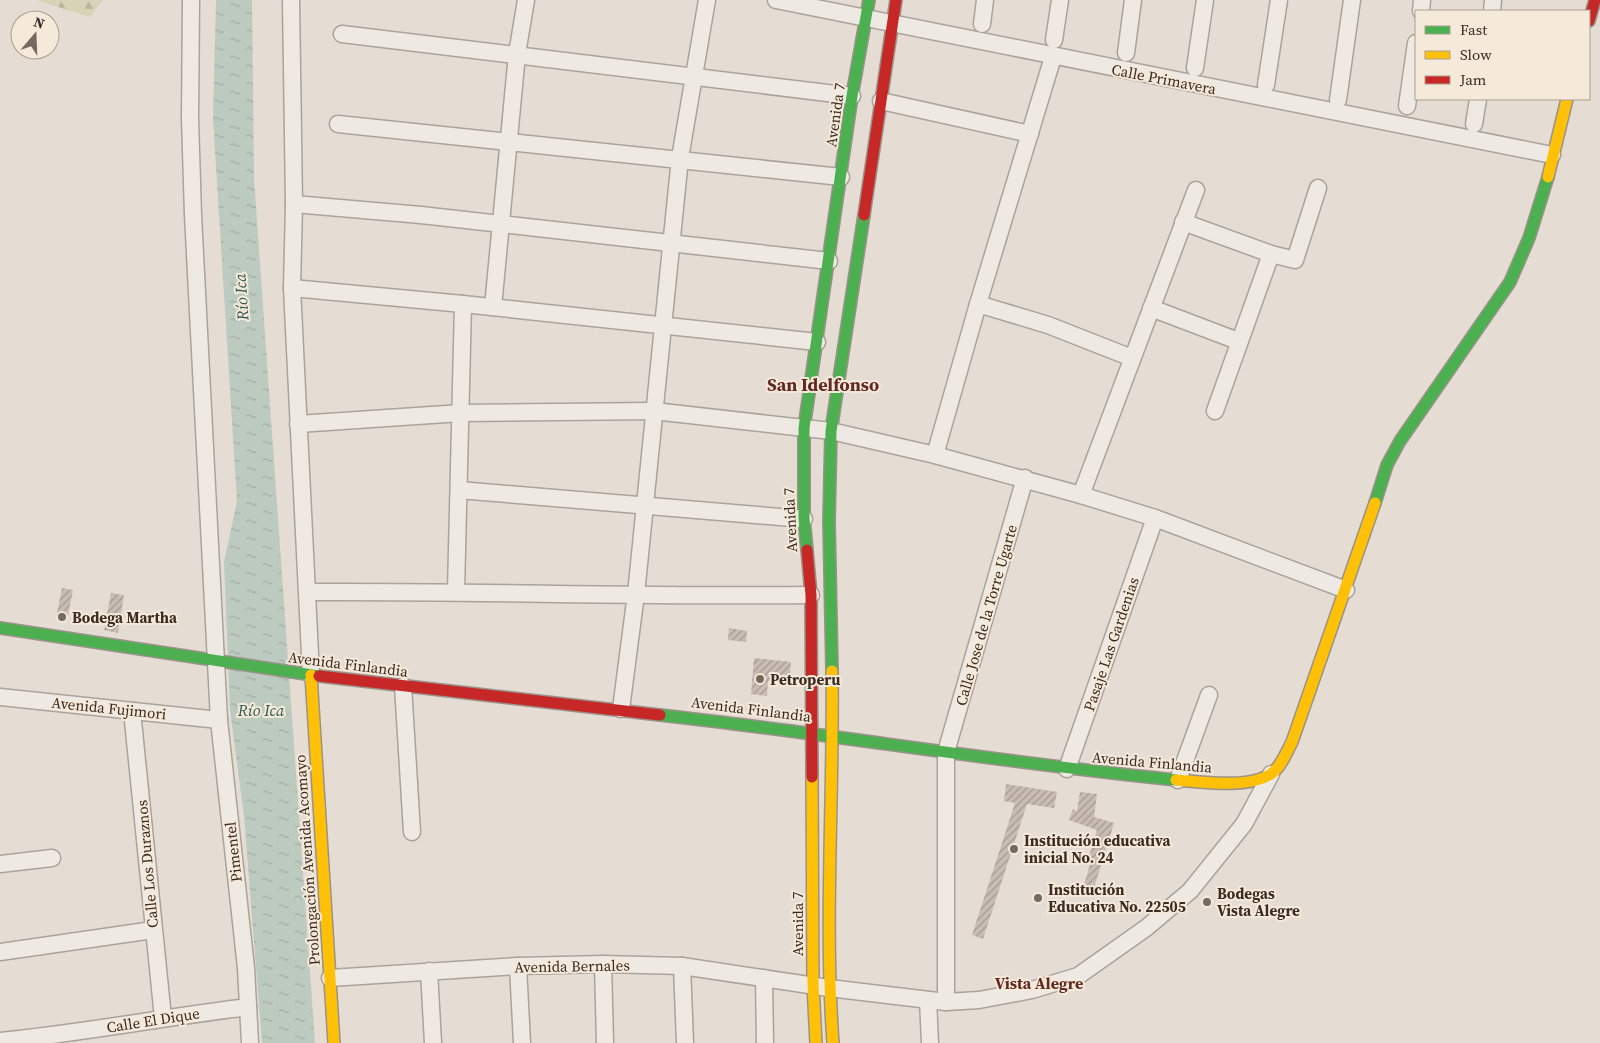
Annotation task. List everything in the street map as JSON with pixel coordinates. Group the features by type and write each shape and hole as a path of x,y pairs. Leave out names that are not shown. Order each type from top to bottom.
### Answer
{"street":[{"name":"Pimentel","path":"190,0 193,205 220,663 219,720 246,968 250,1043"},
{"path":"291,0 294,204 292,288 308,592 304,674"},
{"path":"493,307 517,54 526,0"},
{"path":"621,709 636,595 680,158 707,0"},
{"name":"Calle Primavera","path":"776,0 1552,156"},
{"name":"Avenida 7","path":"816,1043 813,986 810,595 804,519 804,428 852,96 869,0"},
{"path":"833,1043 829,988 833,735 829,521 831,431 896,0"},
{"path":"982,24 986,0"},
{"path":"1054,40 1060,0"},
{"path":"1126,53 1133,0"},
{"path":"1195,68 1204,0"},
{"path":"1266,85 1279,0"},
{"path":"1338,100 1352,0"},
{"path":"1590,18 1595,0"},
{"path":"342,34 852,96"},
{"path":"1407,106 1415,50"},
{"path":"936,455 978,304 1054,57"},
{"path":"1474,124 1478,100"},
{"path":"1271,774 1280,765 1292,742 1346,590 1387,465 1400,441 1510,282 1521,260 1531,235 1568,100"},
{"path":"881,101 1030,134"},
{"path":"338,124 841,176"},
{"path":"1183,222 1271,254 1292,260 1297,259 1318,188"},
{"path":"1081,495 1196,190"},
{"path":"294,204 828,261"},
{"path":"1215,411 1238,340 1271,254"},
{"path":"292,288 493,307 816,342"},
{"path":"456,591 463,304"},
{"path":"978,304 1048,326 1132,358"},
{"path":"1151,308 1238,340"},
{"path":"298,424 461,412 654,411 831,431 1026,478 1155,518 1346,590"},
{"name":"Calle Jose de la Torre Ugarte","path":"946,1002 946,752 1026,478"},
{"path":"459,490 804,519"},
{"name":"Pasaje Las Gardenias","path":"1067,769 1155,518"},
{"path":"308,592 456,591 636,595 810,595"},
{"name":"Avenida Finlandia","path":"0,628 220,663 403,686 621,709 811,732 1067,769 1178,780 1247,782 1271,774"},
{"name":"Prolongación Avenida Acomayo","path":"304,674 334,1043"},
{"path":"403,686 412,832"},
{"path":"1178,780 1209,694"},
{"name":"Avenida Fujimori","path":"0,696 219,720"},
{"name":"Calle Los Duraznos","path":"132,711 163,1018"},
{"name":"Avenida Bernales","path":"330,978 518,966 603,964 682,966 813,986 946,1002 979,1000 1032,990 1078,976 1146,928 1190,891 1244,824 1271,774"},
{"path":"0,864 52,858"},
{"path":"0,952 153,930"},
{"path":"603,964 605,1043"},
{"path":"518,966 522,1043"},
{"path":"682,966 685,1043"},
{"path":"429,971 433,1043"},
{"path":"764,978 765,1043"},
{"path":"928,1000 930,1043"},
{"name":"Calle El Dique","path":"0,1041 53,1039 163,1018 248,1007"}],"green space":[{"path":"36,0 103,0 90,17"}],"water":[{"name":"Río Ica","path":"216,0 252,0 254,178 315,1043 262,1043 244,816 230,710 224,562 237,501 213,119"}],"building":[{"path":"62,588 73,590 67,620 56,618"},
{"path":"111,593 124,595 118,633 104,630"},
{"path":"729,628 747,631 746,642 728,640"},
{"path":"754,658 791,662 789,683 768,681 767,696 751,694"},
{"path":"1006,784 1057,792 1054,808 1027,804 983,939 972,935 1015,803 1004,801"},
{"path":"1080,792 1097,794 1094,817 1114,823 1094,888 1084,885 1091,861 1088,860 1097,830 1069,820 1073,809 1077,811"}],"traffic: fast":[{"path":"807,550 804,519 804,428 852,96 869,0"},
{"path":"1375,503 1387,465 1400,441 1510,282 1529,238 1548,177"},
{"path":"832,671 829,521 831,431 864,215"},
{"path":"0,628 319,676"},
{"path":"660,715 1176,780"}],"traffic: slow":[{"path":"1548,177 1567,100"},
{"path":"1176,780 1211,783 1250,782 1261,779 1275,771 1292,742 1375,503"},
{"path":"832,671 829,950 833,1043"},
{"path":"311,675 334,1043"},
{"path":"812,777 813,985 816,1043"}],"traffic: jam":[{"path":"864,215 896,0"},
{"path":"1590,18 1595,0"},
{"path":"807,550 811,595 812,777"},
{"path":"319,676 660,715"}],"place":[{"name":"Bodega Martha","path":"62,617"},
{"name":"Petroperu","path":"760,679"},
{"name":"Institución educativa inicial No. 24","path":"1014,849"},
{"name":"Institución Educativa No. 22505","path":"1038,898"},
{"name":"Bodegas Vista Alegre","path":"1207,902"}],"district":[{"name":"San Idelfonso","path":"823,384"},
{"name":"Vista Alegre","path":"1039,983"}]}
